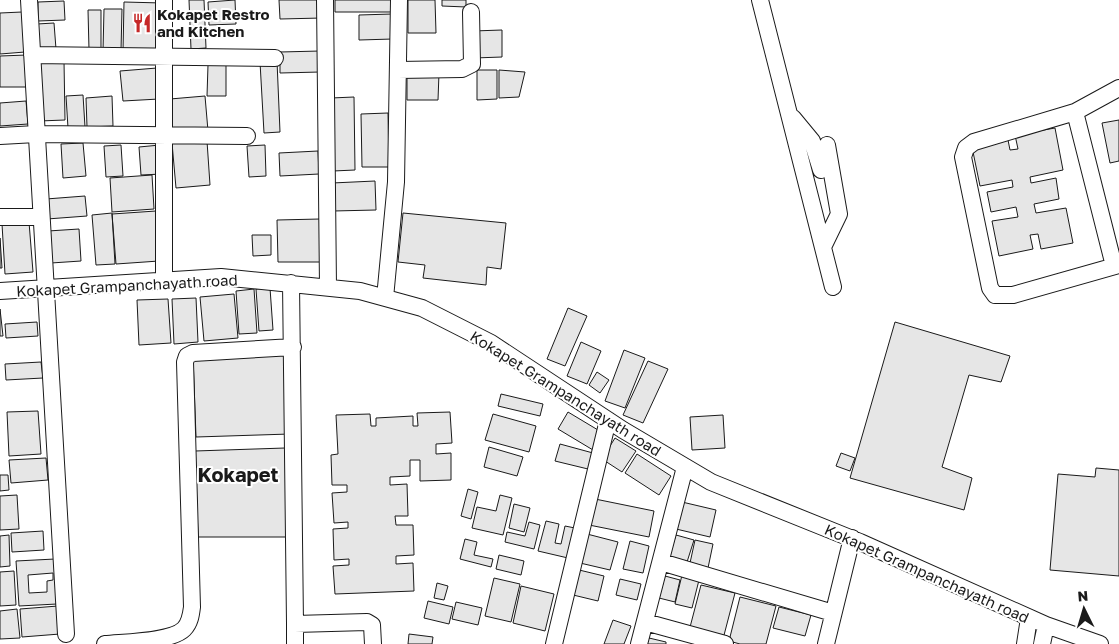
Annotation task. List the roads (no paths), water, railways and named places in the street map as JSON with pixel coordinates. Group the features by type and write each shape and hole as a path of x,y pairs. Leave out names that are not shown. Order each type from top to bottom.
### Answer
{"street":[{"path":"29,0 40,217 46,288 66,634"},
{"path":"164,0 164,280"},
{"path":"325,0 328,287"},
{"path":"385,298 396,182 399,0"},
{"path":"760,0 833,287"},
{"path":"398,70 462,70 472,64 470,12"},
{"path":"32,55 275,58"},
{"path":"1075,112 1116,266 1013,296 995,295 990,288 964,169 963,157 966,148 974,142 1075,112 1119,88"},
{"path":"790,115 815,146 830,210"},
{"path":"0,136 36,134 247,136"},
{"path":"824,247 838,214 827,145"},
{"path":"0,217 40,217"},
{"name":"Kokapet Grampanchayath road","path":"0,291 221,277 360,291 422,308 492,343 608,420 711,482 852,538 1029,618 1100,644"},
{"path":"286,283 295,644"},
{"path":"105,644 171,635 184,630 190,622 192,607 185,362 187,356 193,353 288,348"},
{"path":"554,644 608,420"},
{"path":"639,644 685,467"},
{"path":"826,644 852,538"},
{"path":"660,562 833,613"},
{"path":"1024,644 1029,618"},
{"path":"294,624 366,622 372,626 374,644"},
{"path":"645,622 725,644"},
{"path":"1042,644 1046,625"}],"place":[{"name":"Kokapet Restro and Kitchen","path":"142,23"}],"district":[{"name":"Kokapet","path":"238,474"}]}
